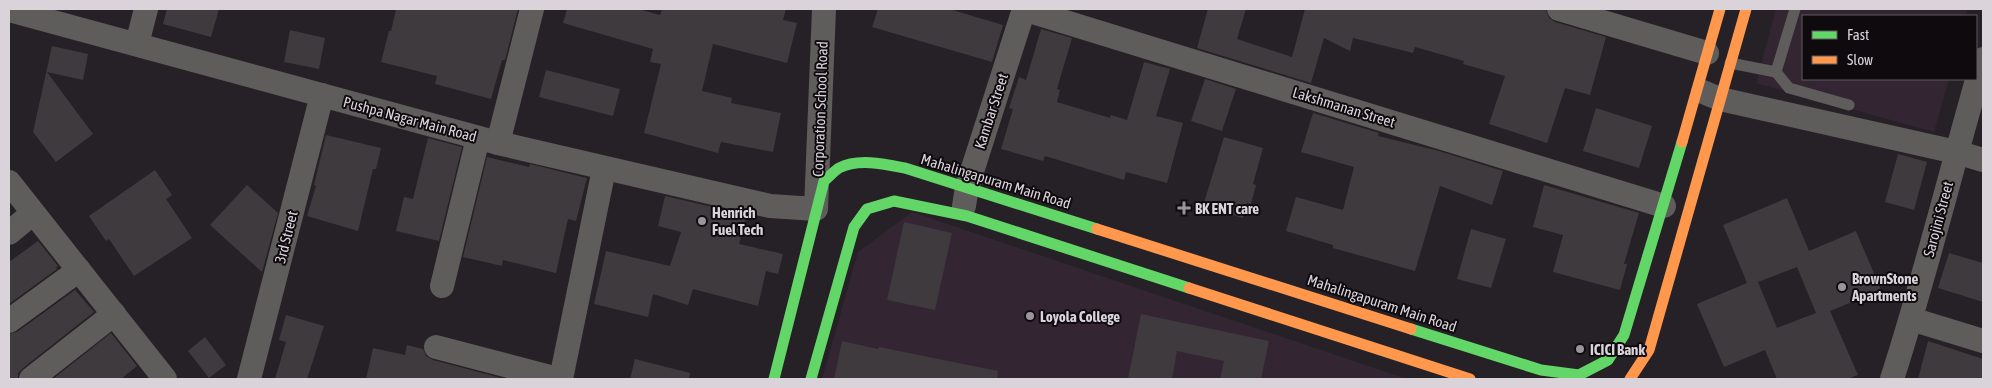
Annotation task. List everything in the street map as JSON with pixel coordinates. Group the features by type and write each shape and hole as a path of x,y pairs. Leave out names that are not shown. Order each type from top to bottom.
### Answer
{"main road":[{"name":"Mahalingapuram Main Road","path":"774,379 820,212 824,181 841,167 861,163 890,164 1541,370 1579,374 1608,360 1624,335 1664,206 1720,9"},
{"path":"1630,379 1648,350 1746,9"},
{"path":"811,379 850,225 867,209 894,201 962,215 1470,379"}],"street":[{"path":"137,44 146,9"},
{"path":"442,286 532,9"},
{"name":"Corporation School Road","path":"820,212 824,9"},
{"name":"Kambar Street","path":"962,215 967,187 1023,9"},
{"name":"Lakshmanan Street","path":"1023,9 1664,206"},
{"path":"1559,9 1707,53"},
{"name":"Pushpa Nagar Main Road","path":"9,10 488,141 770,206 820,212"},
{"name":"Sarojini Street","path":"1977,80 1983,59"},
{"name":"Sarojini Street","path":"1892,379 1911,319 1977,80"},
{"path":"1697,90 1720,99 1956,152 1983,160"},
{"name":"3rd Street","path":"249,379 322,95"},
{"path":"436,347 560,379 604,169"},
{"path":"9,182 114,314 160,377"},
{"path":"9,232 33,214"},
{"path":"9,321 79,270"},
{"path":"31,379 114,314"},
{"path":"1911,319 1983,341"}],"lane":[{"path":"1776,72 1794,9"},
{"path":"1730,63 1776,72 1789,88 1849,105"}],"shaded area":[{"path":"1776,9 1968,9 1966,15 1802,15 1802,80 1949,80 1934,132 1756,83"},
{"name":"Loyola College","path":"912,212 1407,379 822,379 858,252"}],"building":[{"path":"167,9 219,9 211,37 163,24"},
{"path":"396,9 518,9 505,60 502,60 491,99 435,84 437,76 381,62"},
{"path":"567,9 638,9 660,15 662,9 786,9 783,20 797,23 787,63 713,44 702,91 732,98 731,103 781,113 773,152 721,142 718,153 644,133 661,64 650,62 653,49 563,23"},
{"path":"878,9 949,9 1003,25 992,62 872,27"},
{"path":"1208,9 1246,9 1237,39 1292,57 1305,9 1542,9 1546,10 1549,18 1555,22 1606,37 1590,95 1565,88 1547,143 1489,124 1505,76 1463,64 1464,61 1415,47 1413,53 1353,38 1350,51 1324,38 1311,83 1197,48"},
{"path":"1041,29 1072,38 1057,89 1060,90 1057,102 1110,118 1111,115 1127,120 1144,62 1170,69 1156,116 1183,123 1167,183 1126,172 1124,180 1045,156 1043,161 1001,149 1013,109 1009,108 1019,77 1026,80"},
{"path":"290,30 325,38 319,69 284,62"},
{"path":"52,46 88,54 83,80 47,72 93,134 56,162 33,132"},
{"path":"546,70 620,89 613,116 539,97"},
{"path":"1205,79 1236,89 1222,131 1191,121"},
{"path":"1596,108 1652,126 1639,168 1583,151"},
{"path":"1313,113 1379,133 1378,136 1439,151 1503,171 1492,205 1440,186 1415,271 1333,248 1333,245 1286,231 1296,197 1343,210 1354,167 1301,152"},
{"path":"326,135 381,148 376,169 373,169 358,231 307,216 316,186 314,185"},
{"path":"1224,137 1263,148 1253,184 1256,185 1251,204 1247,203 1243,218 1203,206"},
{"path":"428,138 462,147 439,241 396,231 404,197 413,199"},
{"path":"1898,154 1927,162 1914,210 1885,202"},
{"path":"487,157 529,167 530,164 587,178 576,221 568,219 556,273 503,260 502,266 463,257"},
{"path":"155,170 172,195 166,199 192,238 134,276 109,239 106,241 89,216"},
{"path":"247,185 278,213 262,272 210,225"},
{"path":"1544,185 1639,213 1624,264 1627,264 1620,290 1553,272 1563,235 1533,227"},
{"path":"665,196 747,215 739,244 783,254 778,274 766,271 758,306 693,289 688,305 653,294 648,317 594,304 606,251 670,266 681,232 658,226"},
{"name":"BrownStone Apartments","path":"1787,198 1809,251 1856,231 1881,290 1830,311 1858,375 1847,379 1777,379 1765,350 1724,367 1697,304 1747,283 1723,225","holes":["1797,267 1816,313 1777,328 1758,282"]},
{"path":"904,222 952,233 935,310 887,300"},
{"path":"1471,229 1506,239 1491,288 1457,279"},
{"path":"38,241 58,266 57,269 9,304 9,262"},
{"path":"1949,253 1983,263 1983,302 1938,288"},
{"path":"75,290 94,312 23,368 18,373 18,379 9,379 9,334 17,332"},
{"path":"1141,314 1269,341 1261,379 1220,379 1224,361 1177,351 1172,379 1128,379"},
{"path":"286,315 324,326 307,379 275,379 286,342 279,340"},
{"path":"111,333 137,366 121,379 53,379"},
{"path":"205,337 226,365 209,378 188,351"},
{"path":"842,341 998,371 997,379 834,379"},
{"path":"1928,341 1983,359 1983,379 1918,379"},
{"path":"407,345 423,349 426,356 433,360 505,379 366,379 373,348 405,355"},
{"path":"635,359 690,373 689,379 630,379"}],"traffic: fast":[{"path":"1411,329 1541,370 1579,375 1608,360 1624,335 1682,142"},
{"path":"774,379 824,181 839,168 855,163 905,168 1097,229"},
{"path":"811,379 854,227 867,209 894,201 967,216 1189,288"}],"traffic: slow":[{"path":"1682,142 1720,9"},
{"path":"1630,379 1649,350 1746,9"},
{"path":"1097,229 1411,329"},
{"path":"1189,288 1470,379"}],"place":[{"name":"BK ENT care","path":"1184,208"},
{"name":"Henrich Fuel Tech","path":"702,221"},
{"name":"BrownStone Apartments","path":"1842,287"},
{"name":"Loyola College","path":"1030,316"},
{"name":"ICICI Bank","path":"1580,349"}]}
